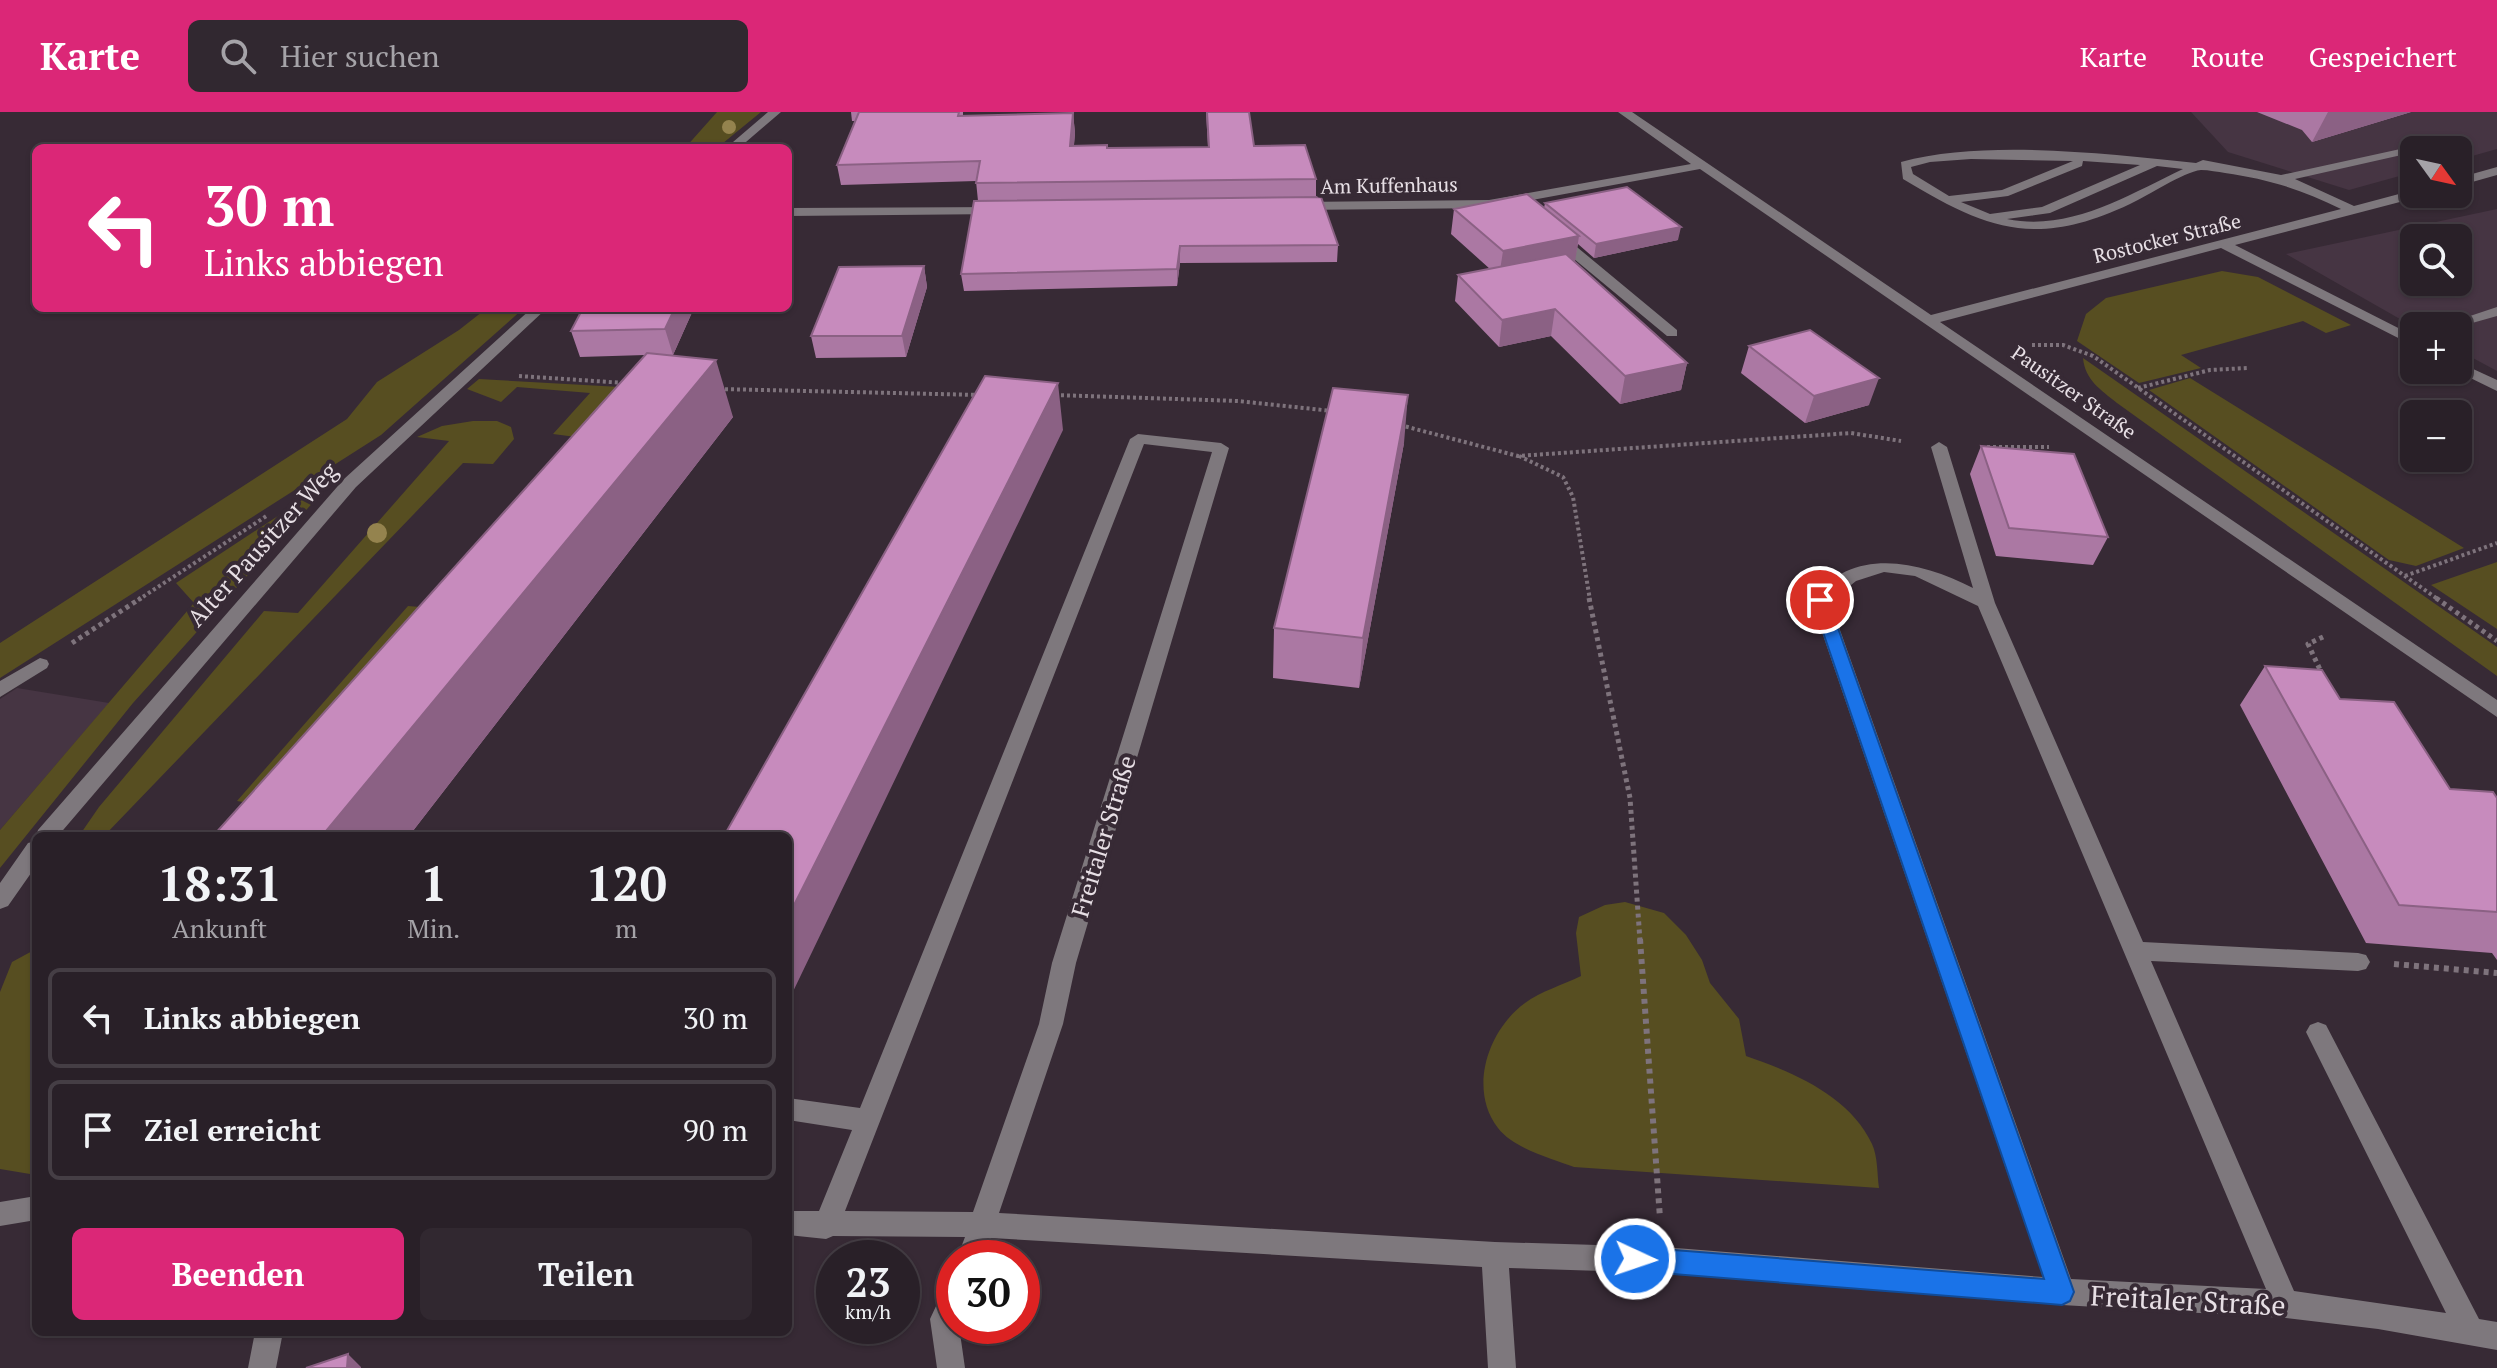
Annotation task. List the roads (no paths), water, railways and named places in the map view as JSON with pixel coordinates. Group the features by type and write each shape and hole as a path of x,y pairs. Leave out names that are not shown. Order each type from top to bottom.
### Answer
{"street":[{"path":"737,144 775,112"},
{"name":"Pausitzer Straße","path":"1624,112 2497,710"},
{"path":"2281,179 2400,152"},
{"path":"2203,164 2075,224 2022,230 1982,219 1943,200 1907,176 1905,165 1917,157 2089,158 2203,164 2281,179 2354,211"},
{"path":"1943,200 2004,193 2089,158"},
{"path":"1982,219 2045,210 2161,161"},
{"name":"Am Kuffenhaus","path":"1282,206 1518,205 1699,166"},
{"path":"2472,178 2497,171"},
{"name":"Rostocker Straße","path":"1929,320 2400,198"},
{"path":"792,212 1011,210"},
{"path":"1546,228 1672,333"},
{"path":"2223,244 2400,333"},
{"path":"2472,318 2497,311"},
{"name":"Alter Pausitzer Weg","path":"49,832 350,483 466,372 535,312"},
{"path":"2472,373 2497,386"},
{"name":"Freitaler Straße","path":"869,1121 1138,439 1221,448 1064,963 1051,1024 978,1240"},
{"path":"1939,447 1986,603 2286,1304"},
{"path":"1986,603 1932,573 1890,567 1852,575 1820,600 2062,1292"},
{"path":"0,690 40,664"},
{"path":"0,900 32,855"},
{"path":"2135,951 2358,962"},
{"path":"2318,1032 2469,1329"},
{"path":"792,1110 869,1121 826,1226"},
{"path":"0,1214 32,1209"},
{"name":"Freitaler Straße","path":"792,1223 984,1225 1495,1255 1663,1260 2062,1292 2286,1304 2469,1329 2497,1336"},
{"path":"1495,1255 1502,1368"},
{"path":"262,1368 268,1336"},
{"path":"948,1344 951,1368"}]}
